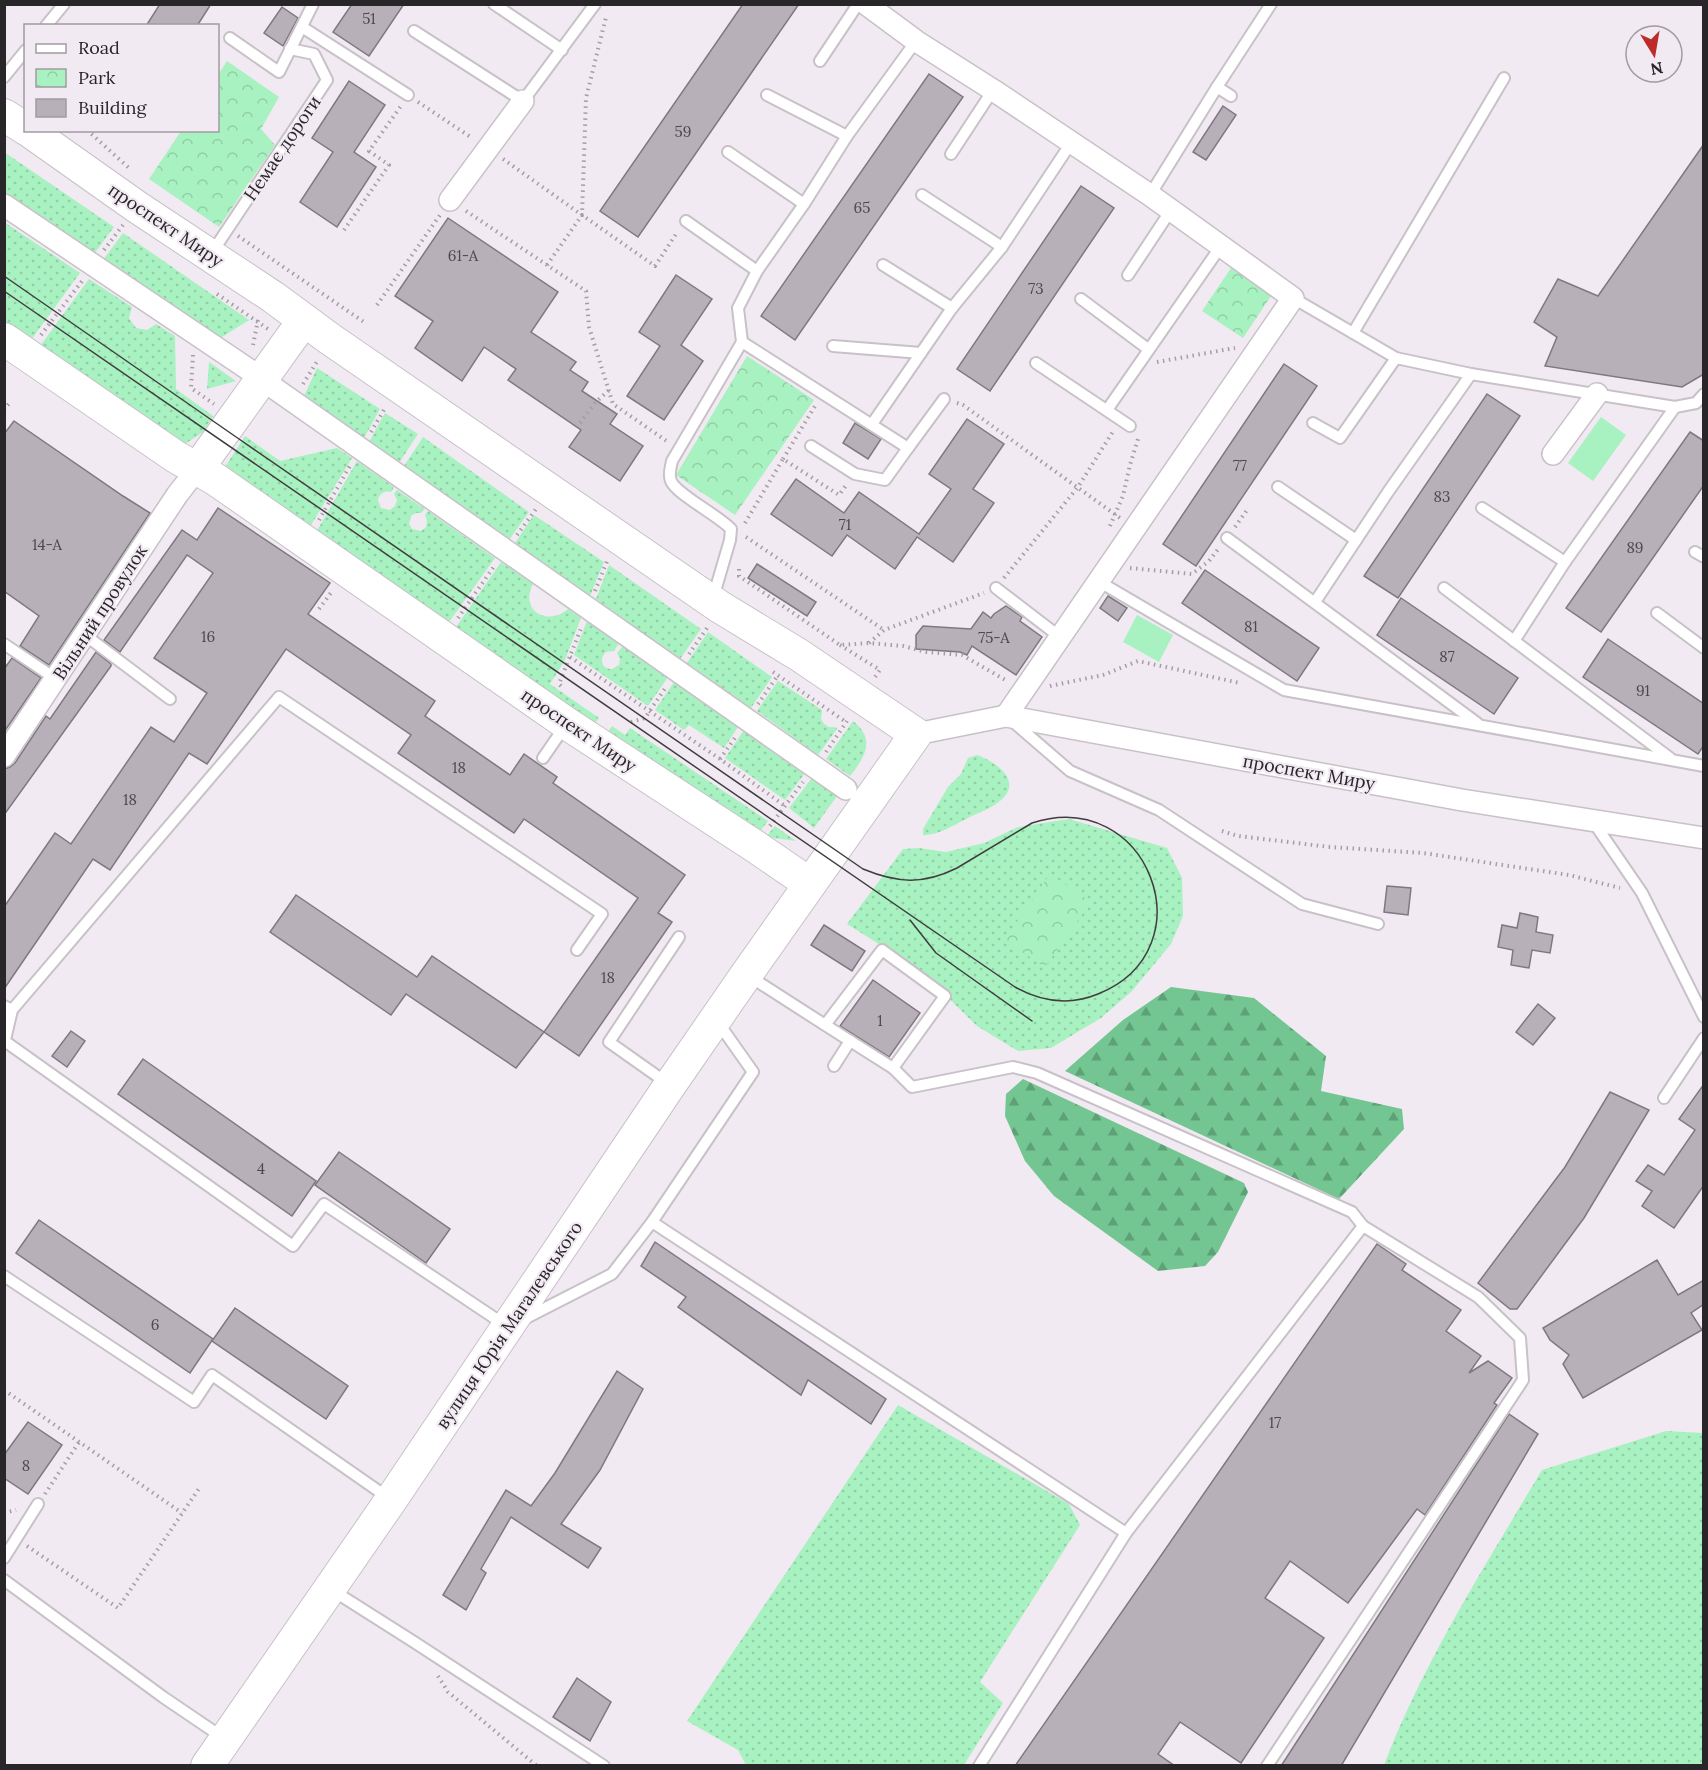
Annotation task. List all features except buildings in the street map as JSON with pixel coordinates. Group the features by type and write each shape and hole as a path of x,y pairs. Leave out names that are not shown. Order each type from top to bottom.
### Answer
{"street":[{"path":"866,4 916,41 1150,195 1293,298 1135,528 1104,585 1060,637 1006,716"},
{"path":"450,200 484,146 523,101"},
{"name":"проспект Миру","path":"4,115 24,128"},
{"name":"проспект Миру","path":"30,132 712,602 799,655 916,734 1006,716 1462,800 1704,838"},
{"path":"4,205 251,371"},
{"path":"198,468 304,320"},
{"name":"проспект Миру","path":"4,339 176,457 198,468 566,723 810,884"},
{"path":"274,387 846,789"},
{"path":"1552,454 1598,394"},
{"name":"Вільний провулок","path":"4,756 177,495 198,468"},
{"path":"810,884 916,734"},
{"name":"вулиця Юрія Магалевського","path":"207,1766 391,1500 670,1085 810,884"}],"lane":[{"path":"48,24 64,4"},
{"path":"230,38 279,72 313,4"},
{"path":"494,4 562,50"},
{"path":"414,31 523,101 595,4"},
{"path":"820,61 858,4"},
{"path":"1150,195 1271,4"},
{"path":"302,27 409,100"},
{"path":"712,602 730,540 731,529 677,489 670,481 669,473 672,462 742,342 738,308 757,271 804,204 847,136 916,41"},
{"name":"Немає дороги","path":"210,255 327,80 314,54 290,49"},
{"path":"4,77 24,52"},
{"path":"1353,333 1504,78"},
{"path":"1217,87 1231,96"},
{"path":"951,154 993,90"},
{"path":"767,94 847,136"},
{"path":"872,424 952,308 1002,247 1071,143"},
{"path":"728,152 804,204"},
{"path":"922,195 1002,247"},
{"path":"1128,274 1171,210"},
{"path":"686,221 757,271"},
{"path":"1107,410 1221,246"},
{"path":"883,265 952,308"},
{"path":"1293,298 1396,358 1471,374 1675,407 1700,405 1704,394"},
{"path":"1080,299 1148,349"},
{"path":"742,342 908,448"},
{"path":"833,346 921,353"},
{"path":"1313,423 1340,438 1396,358"},
{"path":"1036,363 1125,423"},
{"path":"1315,602 1471,374"},
{"path":"811,446 855,474 885,480 944,399"},
{"path":"1514,641 1565,562 1675,407"},
{"path":"1278,487 1356,540"},
{"path":"1482,508 1565,562"},
{"path":"1227,538 1480,725"},
{"path":"1104,585 1284,690 1704,766"},
{"path":"996,588 1060,637"},
{"path":"1444,588 1672,760"},
{"path":"1657,614 1704,648"},
{"path":"86,631 93,641 170,699"},
{"path":"4,644 56,679"},
{"path":"577,950 602,914 279,697 8,1008 5,1043 293,1246 324,1204 508,1327 612,1274 652,1222 753,1072 716,1019"},
{"path":"1006,716 1070,771 1160,810 1302,904 1378,924"},
{"path":"543,758 566,723"},
{"path":"1592,820 1642,893 1704,1017"},
{"path":"670,1085 609,1042 679,937"},
{"path":"825,1025 882,950 945,996 893,1068"},
{"path":"746,975 893,1068 912,1087 1013,1066 1037,1073 1352,1212 1363,1226 1478,1297 1520,1338 1523,1380 1267,1766"},
{"path":"1664,1098 1704,1038"},
{"path":"834,1066 850,1041"},
{"path":"652,1222 1125,1533"},
{"path":"979,1766 1125,1533 1363,1226"},
{"path":"4,1276 194,1401 212,1375 391,1500"},
{"path":"4,1558 38,1504"},
{"path":"4,1580 163,1697 225,1739"},
{"path":"329,1588 604,1766"}],"path":[{"path":"547,265 582,215 586,98 607,15"},
{"path":"344,230 389,165 369,151 409,100 484,146 655,266 686,221"},
{"path":"377,305 450,200 586,291 589,327 613,404 664,438"},
{"path":"194,334 191,388 222,410"},
{"path":"1137,366 1263,343"},
{"path":"580,423 609,390"},
{"path":"744,527 746,520 823,393"},
{"path":"944,399 963,405 1135,528"},
{"path":"4,410 10,402"},
{"path":"305,542 386,407"},
{"path":"1078,487 1125,423 1139,434 1123,496 1106,536"},
{"path":"783,459 838,495 855,474"},
{"path":"443,638 536,508"},
{"path":"1104,585 1125,568 1192,574 1209,561 1247,510"},
{"path":"741,545 742,534 884,630 869,643"},
{"path":"568,690 559,684 617,536"},
{"path":"740,566 739,576 880,670 815,767 756,847"},
{"path":"319,609 338,583"},
{"path":"840,645 869,643 962,655 1024,691 1103,675 1138,661 1240,683"},
{"path":"570,657 785,806"},
{"path":"1215,829 1238,837 1330,847 1423,853 1569,875 1642,893"},
{"path":"4,1390 182,1514"},
{"path":"38,1504 79,1442"},
{"path":"17,1539 118,1608 200,1487"},
{"path":"437,1675 448,1692 537,1766"}],"green space":[{"path":"227,61 279,97 261,129 275,145 219,227 149,179 180,132 219,132 219,73"},
{"path":"4,152 114,227 94,254 5,193"},
{"path":"4,222 80,273 31,340 5,322"},
{"path":"123,233 249,320 219,339 103,260"},
{"path":"1235,262 1275,290 1243,338 1202,311"},
{"path":"89,279 132,307 129,318 136,328 147,330 156,324 175,336 176,389 213,416 203,432 185,444 40,346"},
{"path":"747,356 814,400 735,515 676,475"},
{"path":"209,362 236,381 207,389"},
{"path":"317,368 380,409 364,438 304,396"},
{"path":"385,413 418,434 399,463 369,442"},
{"path":"1601,417 1626,435 1593,481 1568,463"},
{"path":"245,436 280,461 337,448 352,458 308,530 229,475 225,467"},
{"path":"423,437 529,512 509,540 404,466"},
{"path":"357,461 394,487 391,492 384,492 379,496 381,508 390,510 395,506 397,500 394,494 397,490 425,509 411,516 409,524 412,529 421,531 426,527 425,515 428,511 495,558 447,625 315,534"},
{"path":"534,515 604,562 590,596 515,543"},
{"path":"501,562 533,584 530,601 537,613 552,616 568,609 581,618 565,660 550,684 599,718 594,725 454,630"},
{"path":"609,565 701,629 680,659 596,599"},
{"path":"1137,615 1173,635 1159,662 1123,642"},
{"path":"587,621 619,643 614,651 606,652 602,658 605,667 612,669 619,665 620,659 617,653 623,646 668,677 648,706 574,655"},
{"path":"708,632 772,677 751,708 687,663"},
{"path":"778,681 822,710 821,719 825,725 836,727 837,729 818,755 757,711"},
{"path":"674,682 738,727 724,748 689,725 684,730 655,710"},
{"path":"853,721 864,735 866,748 850,776 826,759"},
{"path":"612,726 625,735 630,728 768,821 758,834 607,734"},
{"path":"744,730 805,773 785,800 725,758"},
{"path":"977,755 992,762 1005,773 1009,786 1007,794 988,809 940,832 923,835 923,829 948,787 961,774 968,758"},
{"path":"812,778 837,796 814,828 789,808"},
{"path":"1069,819 1167,848 1182,878 1183,916 1171,944 1132,991 1101,1018 1051,1048 1018,1051 977,1026 920,970 847,924 903,849 919,848 946,852 984,843 1018,827"},
{"path":"775,826 796,841 766,837"},
{"path":"1050,874 1091,902 1045,967 1004,940"},
{"path":"1171,987 1254,998 1326,1056 1321,1091 1402,1109 1404,1129 1339,1199 1065,1071 1123,1020"},
{"path":"1023,1079 1244,1183 1248,1192 1218,1252 1205,1266 1158,1271 1054,1196 1025,1161 1005,1116 1006,1094"},
{"path":"898,1405 1069,1504 1080,1525 980,1682 1003,1703 964,1765 746,1765 738,1750 687,1721"},
{"path":"1666,1431 1703,1433 1703,1765 1384,1765 1400,1726 1437,1651 1542,1470"}],"tram line":[{"path":"4,276 863,869 899,879 933,877 957,868 1032,823 1073,818 1107,827 1133,849 1150,877 1157,910 1151,943 1132,972 1098,994 1087,998 1056,1001 1035,996 1015,987 4,291"},
{"path":"910,920 936,953 1032,1021"}]}
